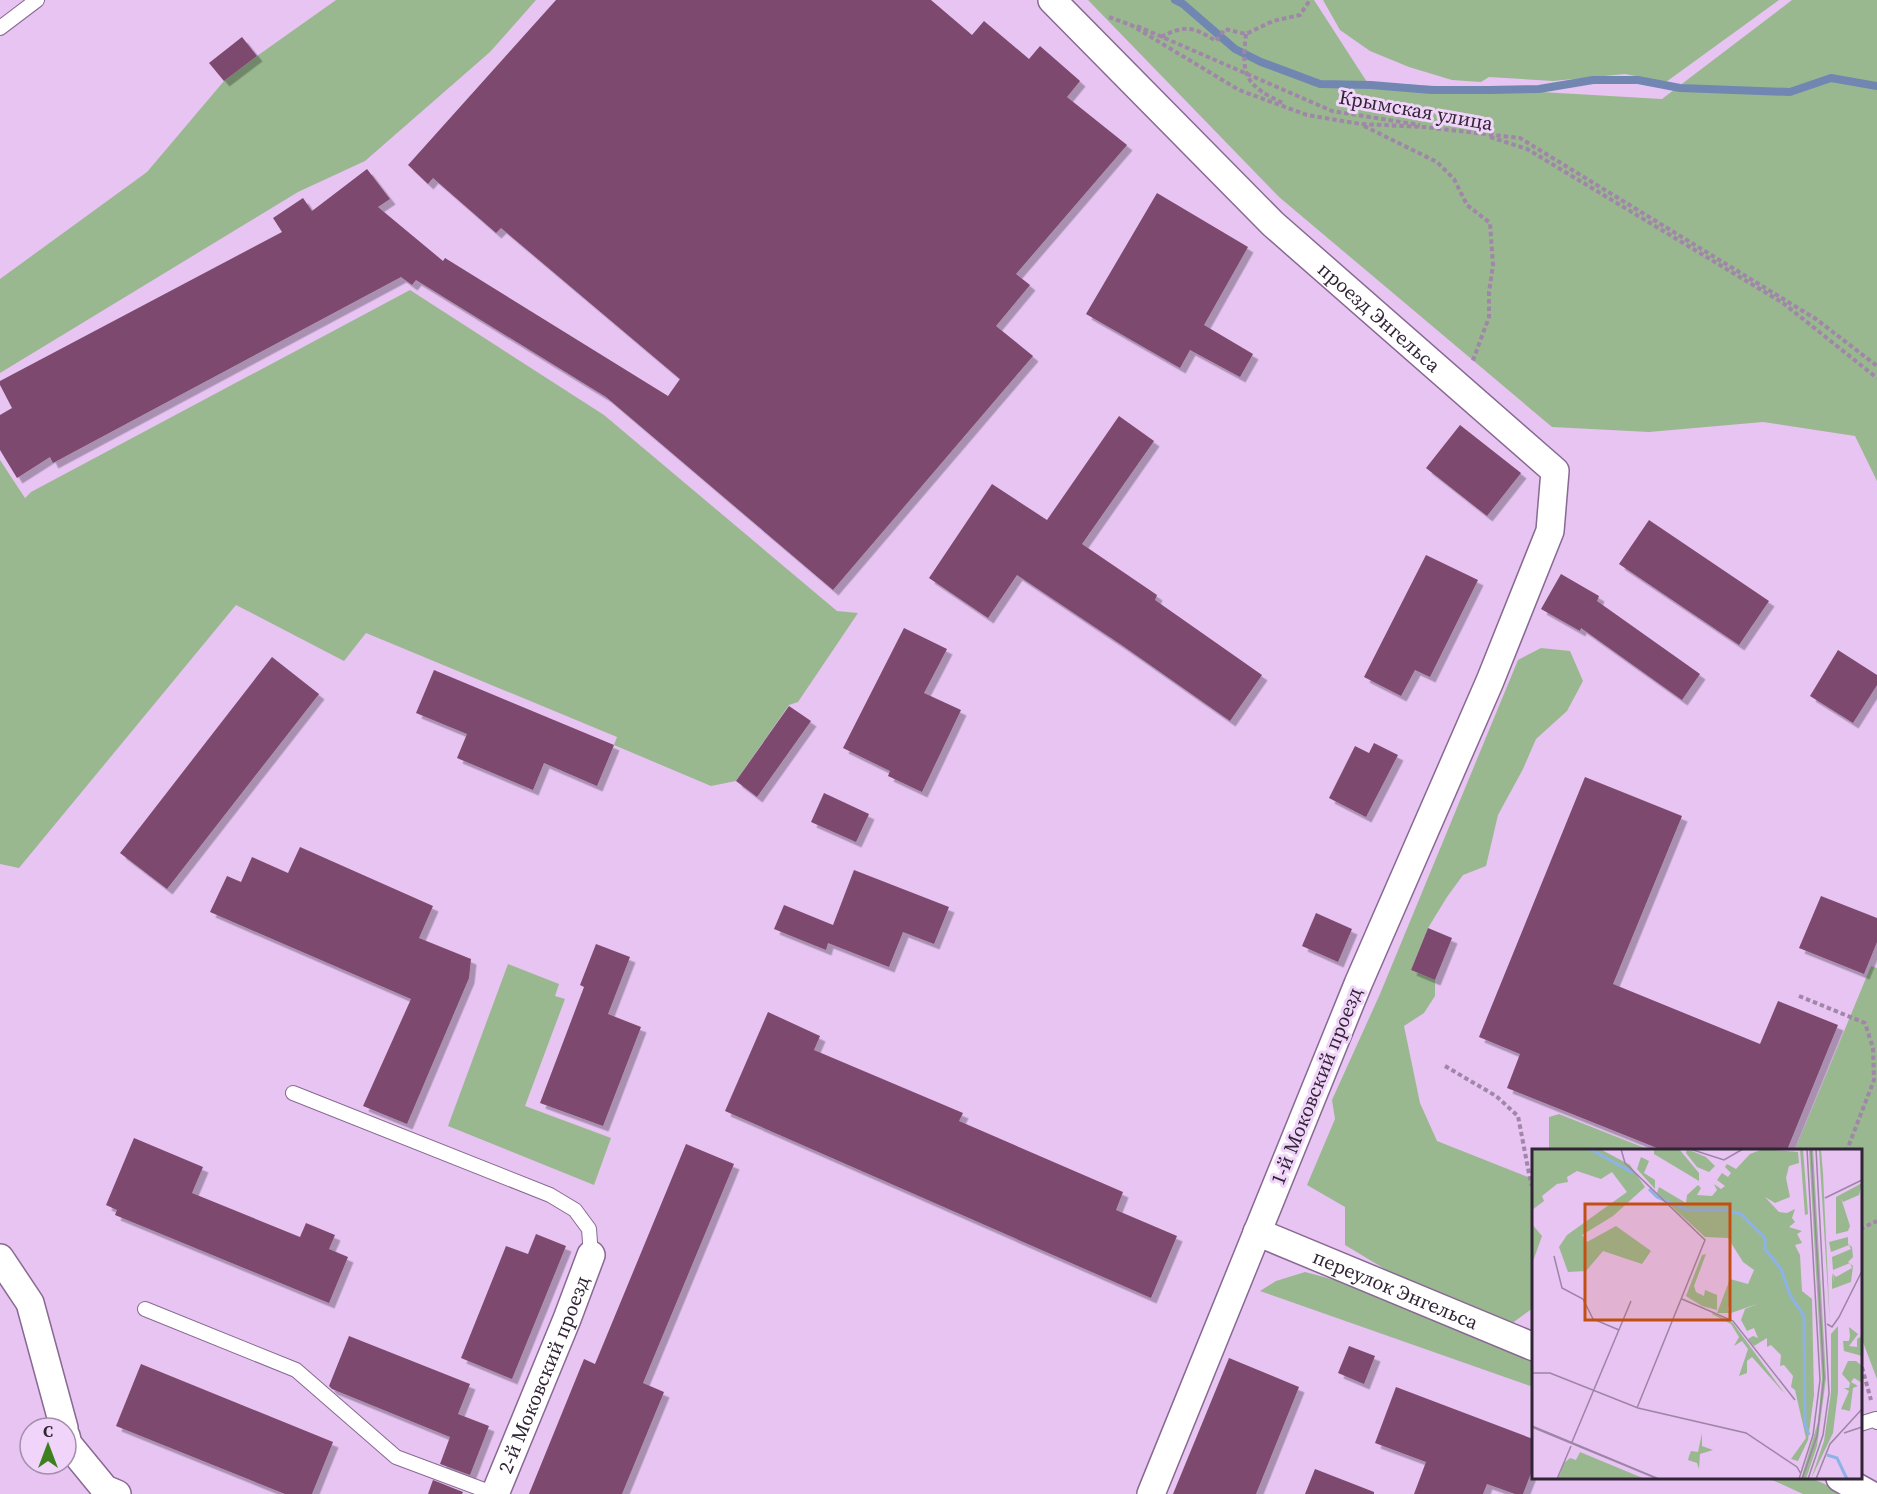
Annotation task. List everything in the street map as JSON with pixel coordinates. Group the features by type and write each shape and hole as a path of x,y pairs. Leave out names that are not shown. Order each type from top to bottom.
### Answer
{"street":[{"name":"проезд Энгельса","path":"1059,8 1273,224 1555,471 1550,531 1490,681"},
{"name":"1-й Моковский проезд","path":"1151,1494 1358,984 1490,681"},
{"name":"переулок Энгельса","path":"1257,1232 1532,1347"},
{"name":"2-й Моковский проезд","path":"495,1494 591,1255"},
{"path":"0,1258 30,1303 61,1416"},
{"path":"78,1456 105,1489 117,1494"},
{"path":"1842,1479 1869,1494"}],"lane":[{"path":"0,28 37,0"},
{"path":"293,1093 550,1195 575,1210 588,1229 591,1255"},
{"path":"145,1309 296,1370 396,1456 495,1494"}],"path":[{"path":"1154,40 1182,27 1204,34 1216,41 1225,29 1246,34 1273,21 1300,15 1310,0"},
{"path":"1059,8 1107,16 1131,25 1239,90 1307,115 1360,124 1520,138 1816,319 1877,366"},
{"name":"Крымская улица","path":"1109,14 1332,111 1483,135 1527,149 1783,303 1877,378"},
{"path":"1246,34 1243,60 1245,75 1263,94 1307,115"},
{"path":"1360,124 1437,162 1454,179 1467,205 1490,223 1493,265 1489,292 1489,317 1479,348 1461,388"},
{"path":"1799,996 1865,1023 1873,1048 1874,1080 1847,1149"},
{"path":"1445,1066 1496,1096 1518,1116 1532,1186"},
{"path":"1862,1228 1877,1221"},
{"path":"1862,1368 1876,1420"}],"green space":[{"path":"336,0 536,0 490,52 365,161 298,192 0,373 0,279 147,172 224,81"},
{"path":"1088,0 1314,0 1367,82 1662,99 1792,0 1877,0 1877,481 1855,436 1763,422 1649,432 1552,427 1279,197"},
{"path":"1323,0 1779,0 1666,82 1625,74 1553,81 1489,77 1481,82 1452,80 1409,67 1370,51 1340,30"},
{"path":"410,290 604,415 837,611 858,613 798,702 789,705 736,781 711,786 614,745 617,737 366,633 344,661 236,605 19,868 0,864 0,460 25,498 31,492"},
{"path":"1541,648 1570,651 1583,681 1567,711 1536,739 1498,815 1486,866 1463,875 1428,928 1411,970 1435,980 1435,996 1424,1013 1404,1026 1420,1103 1437,1141 1532,1179 1532,1309 1511,1324 1413,1286 1345,1245 1345,1207 1307,1185 1335,1119 1332,1100 1380,994 1518,660"},
{"path":"508,964 559,984 555,996 565,999 525,1106 611,1138 594,1185 448,1126"},
{"path":"1871,966 1877,968 1877,1379 1862,1340 1862,1149 1795,1149"},
{"path":"1559,1114 1647,1149 1549,1149 1549,1117"},
{"path":"1305,1272 1335,1280 1532,1362 1532,1387 1260,1291 1276,1281"},
{"path":"1770,1479 1813,1479 1847,1494 1803,1494"}],"building":[{"path":"556,0 931,0 972,35 984,21 1029,59 1040,46 1080,81 1067,97 1127,145 1016,274 1030,285 996,326 1033,356 833,590 606,397 416,280 412,285 401,277 53,463 50,457 17,478 0,450 0,415 12,408 0,381 282,232 273,218 303,198 312,211 367,169 390,199 378,207 443,261 445,258 668,396 680,379 501,228 496,233 433,178 428,184 408,165"},
{"path":"242,37 257,56 224,81 209,63"},
{"path":"1157,193 1248,247 1204,325 1253,354 1240,377 1190,350 1180,368 1086,314"},
{"path":"1119,416 1154,441 1082,544 1157,595 1155,600 1262,675 1230,721 1017,575 988,618 929,578 992,484 1047,520"},
{"path":"1460,425 1521,473 1487,516 1426,468"},
{"path":"1649,520 1769,601 1739,645 1619,564"},
{"path":"1426,555 1478,580 1430,677 1415,670 1401,696 1364,677"},
{"path":"1561,574 1599,596 1597,601 1700,674 1682,700 1581,628 1580,631 1541,609"},
{"path":"904,628 947,649 924,693 961,710 922,792 888,776 890,771 843,748"},
{"path":"1838,650 1877,675 1877,685 1853,723 1810,696"},
{"path":"272,657 319,694 167,889 120,853"},
{"path":"434,670 614,745 597,786 544,763 533,790 457,758 467,734 416,713"},
{"path":"789,706 811,721 757,797 736,781"},
{"path":"1374,743 1398,755 1366,817 1329,798 1355,746 1369,753"},
{"path":"1585,777 1682,816 1613,984 1760,1044 1778,1001 1838,1025 1787,1149 1660,1149 1507,1088 1520,1054 1479,1037"},
{"path":"824,793 869,814 856,842 811,822"},
{"path":"300,847 433,906 419,938 471,959 469,978 407,1124 363,1106 411,999 210,912 227,876 241,882 252,857 288,873"},
{"path":"854,870 949,907 934,944 903,932 889,967 828,943 826,950 774,929 784,905 833,925"},
{"path":"1821,896 1877,918 1877,942 1864,974 1799,948"},
{"path":"1316,913 1352,929 1338,962 1302,946"},
{"path":"1428,928 1452,938 1435,980 1411,970"},
{"path":"596,944 630,957 608,1014 641,1027 603,1126 540,1103 584,987 580,985"},
{"path":"768,1012 820,1036 814,1050 963,1113 959,1121 1123,1192 1116,1210 1177,1236 1151,1298 725,1111"},
{"path":"134,1138 203,1167 192,1193 300,1237 306,1223 335,1235 329,1249 348,1257 329,1303 115,1215 117,1210 106,1205"},
{"path":"686,1144 734,1164 643,1383 664,1392 622,1494 529,1494 584,1359 595,1364"},
{"path":"536,1234 566,1246 512,1379 461,1358 506,1246 528,1254"},
{"path":"349,1336 470,1384 458,1414 489,1426 470,1475 440,1464 450,1437 329,1386"},
{"path":"1349,1346 1375,1356 1364,1384 1338,1373"},
{"path":"1229,1358 1299,1387 1256,1494 1173,1494"},
{"path":"141,1364 333,1442 312,1494 285,1494 116,1426"},
{"path":"1396,1387 1532,1439 1532,1471 1523,1494 1515,1494 1487,1484 1483,1494 1414,1494 1426,1462 1375,1443"},
{"path":"1315,1469 1374,1492 1374,1494 1305,1494"},
{"path":"433,1480 463,1492 462,1494 428,1494"}],"waterway":[{"path":"1175,0 1183,4 1235,49 1261,62 1320,84 1431,90 1489,90 1539,89 1593,80 1638,80 1680,88 1790,92 1831,78 1877,86"}]}
